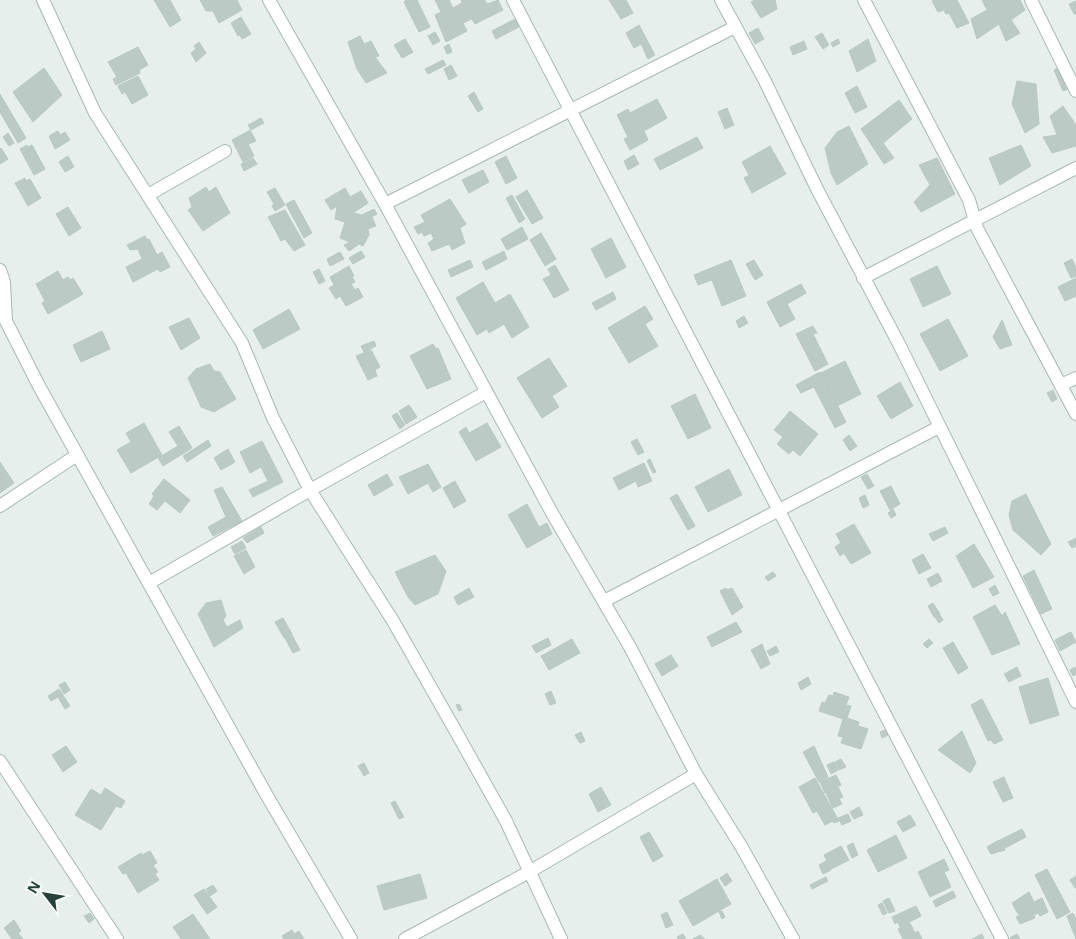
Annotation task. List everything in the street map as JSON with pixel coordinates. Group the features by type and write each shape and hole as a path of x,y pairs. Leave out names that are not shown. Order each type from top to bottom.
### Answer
{"street":[{"path":"44,0 95,113 242,342 273,418 310,490 398,629 506,821 561,939"},
{"path":"269,0 385,204 486,392 604,601 696,774 741,846 793,939"},
{"path":"513,0 569,111 1002,939"},
{"path":"722,0 765,81 817,189 939,427 1076,702"},
{"path":"864,0 969,200 977,228 1076,414"},
{"path":"1030,0 1076,92"},
{"path":"385,204 735,27"},
{"path":"148,195 225,152"},
{"path":"863,278 1076,168"},
{"path":"0,270 4,282 3,322 266,794 351,939"},
{"path":"1061,385 1076,378"},
{"path":"149,584 310,490 486,392"},
{"path":"604,601 939,427"},
{"path":"0,506 77,455"},
{"path":"0,761 117,939"},
{"path":"406,939 529,872 696,774"}],"building":[{"path":"154,0 170,0 181,20 170,27"},
{"path":"200,0 237,0 242,10 219,23 213,11 206,11"},
{"path":"406,0 417,0 430,27 419,32 404,2"},
{"path":"435,0 449,0 453,8 462,3 461,0 485,0 487,4 498,0 503,10 475,24 472,19 463,23 467,31 446,42 435,15 441,12"},
{"path":"609,0 626,0 633,13 621,19"},
{"path":"755,0 775,0 777,9 761,18 751,2"},
{"path":"957,0 969,23 957,28 949,13 946,14 944,10 938,12 932,1"},
{"path":"982,0 1020,0 1025,10 1011,20 1020,33 1006,41 999,24 977,39 971,19 987,10"},
{"path":"1076,1 1076,14 1074,14 1069,4"},
{"path":"241,17 251,34 242,39 240,35 238,36 231,23"},
{"path":"515,19 519,27 496,39 492,31"},
{"path":"639,25 655,55 648,59 641,44 634,48 626,33"},
{"path":"758,28 764,39 755,44 749,33"},
{"path":"435,32 440,41 433,45 428,36"},
{"path":"822,33 829,45 823,49 815,37"},
{"path":"360,36 364,44 371,41 379,56 375,57 387,73 366,83 357,69 348,42"},
{"path":"405,39 413,52 402,58 394,45"},
{"path":"838,39 840,43 833,47 831,43"},
{"path":"868,39 876,61 857,72 849,51"},
{"path":"804,41 807,49 793,55 790,47"},
{"path":"199,42 206,53 196,62 191,53 196,49 194,46"},
{"path":"449,44 452,52 447,54 444,47"},
{"path":"138,47 148,65 139,70 140,73 116,85 113,79 117,77 108,62"},
{"path":"443,60 446,65 428,74 425,69"},
{"path":"451,65 457,76 449,80 444,69"},
{"path":"1060,67 1070,88 1063,91 1054,70"},
{"path":"44,68 62,95 33,122 13,92"},
{"path":"138,76 148,95 132,104 125,92 122,94 118,86"},
{"path":"1017,81 1036,84 1039,124 1025,133 1012,104"},
{"path":"857,86 867,107 855,113 845,93"},
{"path":"474,92 483,109 478,112 468,96"},
{"path":"0,94 26,138 18,143 0,112"},
{"path":"657,99 667,118 644,131 648,140 630,150 624,139 628,137 617,115 628,109 630,113"},
{"path":"899,100 912,119 883,143 894,158 884,164 861,129"},
{"path":"1063,106 1076,125 1076,146 1052,153 1043,137 1057,135 1050,116"},
{"path":"727,108 734,125 725,129 718,112"},
{"path":"261,118 264,123 251,130 248,125"},
{"path":"849,126 868,164 837,185 831,173 825,148 837,132"},
{"path":"250,130 256,141 249,144 243,134"},
{"path":"58,131 60,135 65,132 70,140 55,149 49,136"},
{"path":"8,133 14,143 9,146 3,137"},
{"path":"243,134 254,156 243,162 232,140"},
{"path":"697,137 703,148 660,170 654,159"},
{"path":"27,145 28,147 32,145 45,169 34,175 20,149"},
{"path":"1021,145 1031,166 1000,185 989,158"},
{"path":"770,146 786,174 752,193 744,178 749,175 742,162"},
{"path":"0,149 8,159 0,164"},
{"path":"634,155 639,164 628,170 624,161"},
{"path":"68,156 74,167 65,172 59,162"},
{"path":"506,156 517,178 506,184 495,162"},
{"path":"253,158 257,164 244,171 241,164"},
{"path":"937,158 955,194 921,212 914,202 930,185 919,165"},
{"path":"483,170 489,182 469,193 462,180"},
{"path":"25,178 26,181 30,179 41,198 28,206 15,183"},
{"path":"206,187 209,192 216,187 230,213 203,231 188,210 192,207 189,198"},
{"path":"275,188 285,205 275,211 272,206 274,204 267,192"},
{"path":"345,188 350,197 361,191 368,203 353,213 362,215 374,209 377,214 367,219 372,217 376,226 368,229 369,235 363,246 359,244 349,251 344,245 350,242 340,238 345,222 335,219 337,206 331,210 325,200"},
{"path":"527,190 543,218 532,224 516,197"},
{"path":"512,195 525,219 519,223 506,198"},
{"path":"450,199 466,224 460,228 465,243 452,250 449,244 432,251 428,243 434,239 431,233 424,236 422,232 418,234 414,227 425,222 421,215"},
{"path":"294,200 312,233 304,238 286,204"},
{"path":"68,207 81,228 69,236 56,214"},
{"path":"285,210 305,245 294,251 285,239 281,241 268,217"},
{"path":"522,227 528,239 507,250 501,239"},
{"path":"541,233 556,259 545,266 530,240"},
{"path":"145,236 147,240 149,239 157,255 162,252 170,267 160,272 158,269 133,282 126,267 142,259 138,249 130,250 127,245"},
{"path":"611,238 626,267 606,278 591,249"},
{"path":"361,251 365,257 353,264 349,258"},
{"path":"504,251 507,259 486,270 482,262"},
{"path":"340,252 344,259 330,266 327,259"},
{"path":"1072,259 1076,268 1076,276 1071,278 1064,263"},
{"path":"470,260 473,267 451,277 448,270"},
{"path":"731,260 746,296 722,306 712,280 698,285 694,275"},
{"path":"754,260 763,275 755,280 746,264"},
{"path":"555,265 569,290 554,298 543,279 551,275 548,269"},
{"path":"349,266 355,282 351,284 355,290 358,288 363,297 346,306 340,296 336,299 329,288 334,285 330,277"},
{"path":"937,266 951,294 923,307 910,279"},
{"path":"319,269 325,281 319,284 313,272"},
{"path":"58,271 63,280 68,277 70,280 73,278 83,294 48,314 42,303 45,301 36,284"},
{"path":"1076,278 1076,296 1065,301 1058,287"},
{"path":"483,282 495,303 510,294 529,327 512,338 504,324 489,333 487,329 477,335 456,298"},
{"path":"801,284 806,293 787,304 795,319 780,327 767,302"},
{"path":"613,292 616,299 596,310 592,303"},
{"path":"645,306 653,319 645,324 658,346 629,363 608,328"},
{"path":"289,309 300,329 263,349 253,330"},
{"path":"744,316 748,323 739,328 736,321"},
{"path":"189,318 200,338 181,350 169,327"},
{"path":"948,319 968,356 940,371 920,334"},
{"path":"1002,320 1012,345 1000,349 993,337"},
{"path":"813,326 817,333 813,334 828,364 815,371 796,334"},
{"path":"102,331 110,349 81,362 73,345"},
{"path":"374,341 376,346 364,352 361,346"},
{"path":"433,344 436,349 438,348 451,379 427,389 410,356"},
{"path":"371,350 380,367 375,370 377,376 368,380 356,356"},
{"path":"549,358 567,386 552,396 559,407 542,418 517,378"},
{"path":"845,361 861,394 837,406 821,373"},
{"path":"210,364 214,371 220,372 236,399 214,412 201,407 188,378 196,369"},
{"path":"820,372 846,422 835,428 814,387 801,393 796,385"},
{"path":"900,382 913,406 891,419 877,396"},
{"path":"1053,390 1057,399 1052,402 1047,393"},
{"path":"695,394 711,428 688,439 671,406"},
{"path":"409,405 417,417 406,424 399,411"},
{"path":"790,411 818,434 800,456 793,450 789,454 777,444 783,437 774,430"},
{"path":"397,413 405,425 400,429 392,416"},
{"path":"144,423 162,455 131,473 117,450 131,442 126,433"},
{"path":"487,423 501,447 476,461 459,432 466,427 469,433"},
{"path":"179,426 192,448 163,466 158,458 178,446 169,432"},
{"path":"849,435 857,446 850,451 843,440"},
{"path":"637,439 644,452 638,455 631,442"},
{"path":"208,440 211,446 187,462 183,456"},
{"path":"262,441 283,482 253,497 249,490 268,481 261,467 250,473 240,452"},
{"path":"228,449 235,462 221,470 214,458"},
{"path":"650,459 656,472 653,473 647,461"},
{"path":"0,462 14,483 0,493"},
{"path":"644,463 652,481 638,487 636,481 619,490 613,478"},
{"path":"428,464 441,487 433,492 428,483 408,494 399,477"},
{"path":"729,469 742,495 708,512 695,487"},
{"path":"387,474 393,485 374,496 368,485"},
{"path":"867,474 874,486 868,489 861,477"},
{"path":"164,479 190,500 180,513 165,501 157,510 149,504 154,496 152,494"},
{"path":"455,481 466,501 454,508 443,488"},
{"path":"891,486 900,504 890,510 880,491"},
{"path":"222,487 242,521 213,536 208,527 226,517 214,490"},
{"path":"677,494 695,526 688,530 670,498"},
{"path":"1026,494 1051,544 1041,555 1013,530 1009,515 1012,501"},
{"path":"865,495 869,505 863,508 859,498"},
{"path":"527,504 539,527 547,523 552,534 527,548 508,515"},
{"path":"893,509 896,515 891,518 888,513"},
{"path":"854,524 871,553 851,564 844,553 840,556 835,547 841,543 836,534"},
{"path":"261,527 264,533 247,543 243,538"},
{"path":"945,527 948,533 933,541 929,534"},
{"path":"1076,538 1076,546 1072,548 1068,542"},
{"path":"242,541 246,548 235,554 231,547"},
{"path":"974,544 994,577 973,588 956,556"},
{"path":"246,550 255,567 244,574 234,556"},
{"path":"923,554 931,568 919,574 912,560"},
{"path":"435,555 446,571 438,594 415,605 408,597 395,572"},
{"path":"1034,570 1052,609 1041,614 1023,576"},
{"path":"773,572 776,576 768,581 765,577"},
{"path":"938,573 942,581 931,587 927,579"},
{"path":"995,585 999,593 993,596 989,589"},
{"path":"469,588 474,597 458,605 454,597"},
{"path":"726,588 727,590 732,588 743,607 732,615 720,591"},
{"path":"221,600 226,616 223,620 227,627 240,620 243,628 214,647 198,614 206,603"},
{"path":"933,603 940,614 934,617 928,606"},
{"path":"995,605 1002,616 1005,612 1020,644 992,655 973,617"},
{"path":"940,615 943,620 939,623 935,617"},
{"path":"283,618 292,634 284,638 275,622"},
{"path":"736,622 742,632 712,647 707,637"},
{"path":"1071,632 1076,642 1060,651 1055,640"},
{"path":"292,635 300,650 293,653 285,638"},
{"path":"548,638 551,645 536,653 532,646"},
{"path":"572,639 580,653 549,670 541,656"},
{"path":"929,639 933,643 927,648 923,644"},
{"path":"953,642 968,668 958,674 943,648"},
{"path":"762,644 770,664 761,669 751,650"},
{"path":"776,646 779,652 770,656 767,651"},
{"path":"671,655 678,666 662,676 655,664"},
{"path":"1017,667 1021,676 1009,682 1004,674"},
{"path":"1075,667 1076,674 1073,676 1070,670"},
{"path":"808,677 811,684 801,690 798,683"},
{"path":"1048,678 1059,715 1030,724 1019,687"},
{"path":"65,682 70,690 64,694 59,685"},
{"path":"59,689 70,706 65,709 58,697 51,701 48,696"},
{"path":"551,691 556,703 550,705 545,694"},
{"path":"834,692 849,697 846,705 851,706 847,718 859,722 858,726 868,729 861,749 841,743 843,737 838,736 843,719 819,711 822,702 825,703 829,695 833,696"},
{"path":"982,699 1003,740 994,744 991,740 988,741 971,705"},
{"path":"459,704 462,710 459,711 456,705"},
{"path":"885,730 888,735 882,738 880,732"},
{"path":"962,731 976,763 970,773 938,750"},
{"path":"581,732 585,741 580,743 575,735"},
{"path":"66,746 77,762 63,772 52,755"},
{"path":"814,746 828,777 819,782 803,752"},
{"path":"841,759 846,767 839,770 835,762"},
{"path":"834,762 838,770 831,774 827,765"},
{"path":"364,763 369,773 364,776 358,766"},
{"path":"836,775 841,785 825,793 820,782"},
{"path":"1004,777 1013,798 1003,802 993,782"},
{"path":"815,778 839,821 834,823 833,821 825,825 817,811 813,813 799,787"},
{"path":"601,787 611,805 598,812 589,794"},
{"path":"838,787 843,797 839,799 842,804 833,808 826,793"},
{"path":"105,788 125,801 121,808 116,806 101,830 75,815 91,789 101,795"},
{"path":"395,801 404,817 399,819 391,803"},
{"path":"859,807 863,815 854,819 850,812"},
{"path":"848,814 851,821 842,825 838,818"},
{"path":"910,815 916,825 903,832 897,822"},
{"path":"1022,829 1026,837 1005,848 1000,840"},
{"path":"649,832 663,856 653,862 640,837"},
{"path":"896,835 907,858 878,872 867,850"},
{"path":"999,840 1005,850 991,854 987,847"},
{"path":"853,843 858,855 852,858 847,846"},
{"path":"841,846 849,860 831,869 824,855"},
{"path":"150,851 157,863 153,865 158,872 155,874 159,880 138,893 126,873 123,874 118,867 141,853 142,855"},
{"path":"944,859 949,870 944,872 951,887 930,897 918,872"},
{"path":"826,861 831,870 823,874 819,865"},
{"path":"1047,869 1070,912 1057,919 1035,875"},
{"path":"727,873 732,881 725,886 720,878"},
{"path":"420,874 427,898 384,910 377,886"},
{"path":"1076,876 1076,888 1075,888 1070,880"},
{"path":"826,877 828,881 812,889 810,885"},
{"path":"717,879 731,904 693,926 679,901"},
{"path":"213,885 217,891 210,896 206,889"},
{"path":"204,889 217,907 207,914 194,895"},
{"path":"953,891 956,897 936,907 933,901"},
{"path":"1029,892 1034,902 1042,898 1048,912 1040,916 1038,913 1034,915 1035,918 1020,924 1016,917 1023,913 1018,914 1012,903"},
{"path":"889,898 895,911 889,913 883,901"},
{"path":"882,903 887,913 883,915 878,905"},
{"path":"916,906 921,916 900,927 898,922 895,924 892,917"},
{"path":"722,911 725,917 722,919 719,912"},
{"path":"667,912 673,925 666,928 661,915"},
{"path":"90,913 94,919 89,923 84,916"},
{"path":"1073,913 1076,919 1076,939 1067,916"},
{"path":"193,914 210,939 181,939 173,927"},
{"path":"14,920 21,931 18,933 23,939 12,939 4,928"},
{"path":"910,923 915,933 918,931 922,939 903,939 898,929"},
{"path":"292,930 294,934 299,931 304,939 284,939 282,936"},
{"path":"683,934 686,939 678,939 677,937"},
{"path":"982,934 984,939 972,939"},
{"path":"1017,934 1020,939 1010,938"},
{"path":"700,935 705,939 693,939"}]}
